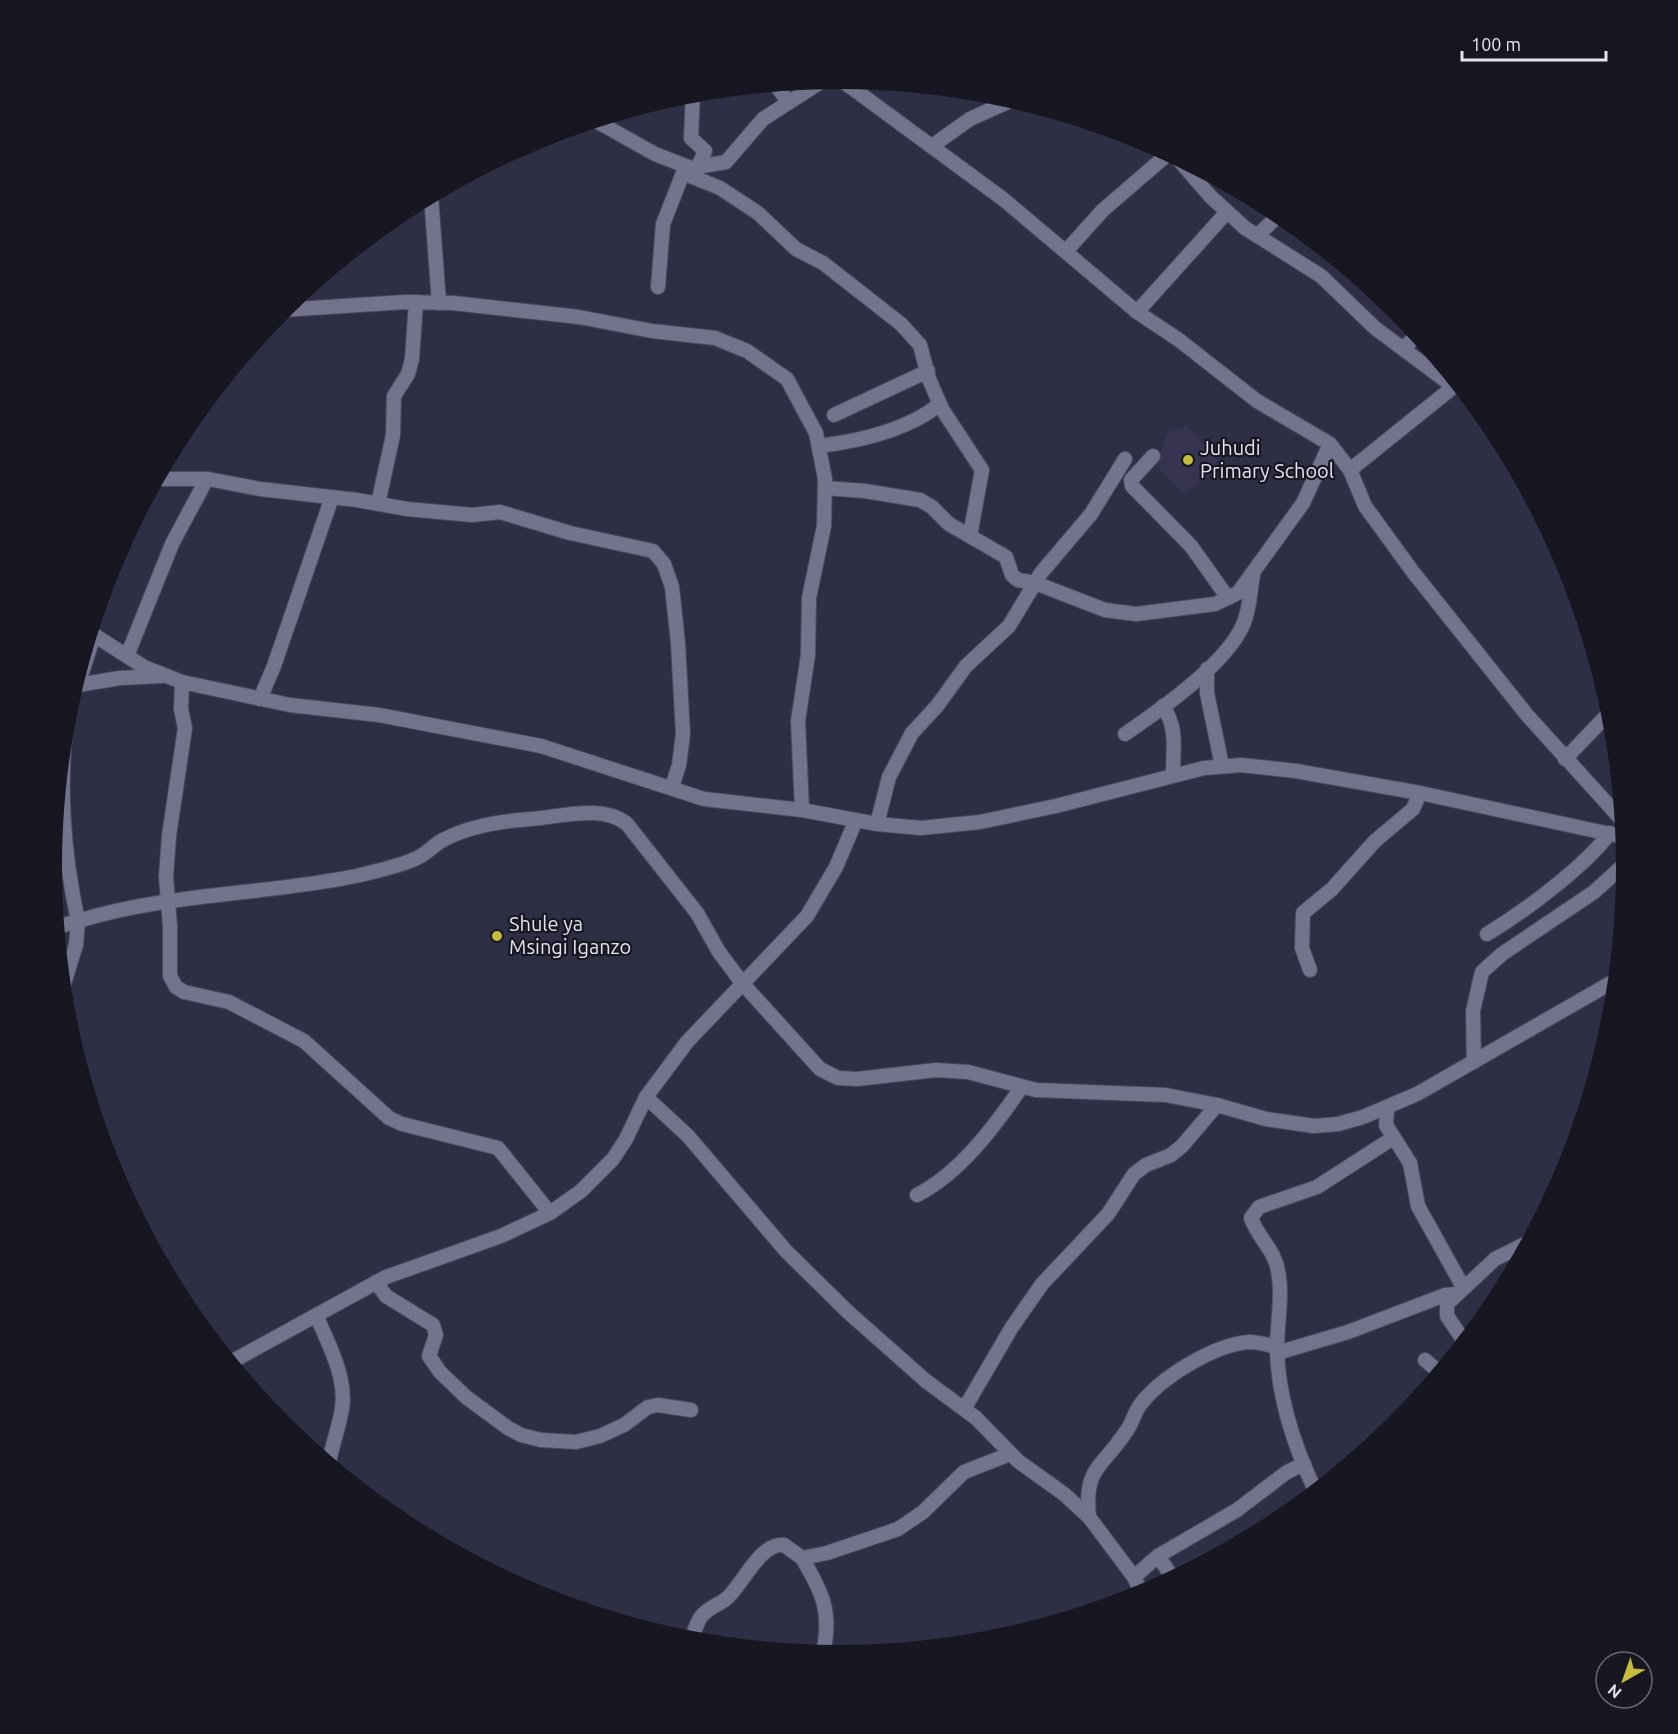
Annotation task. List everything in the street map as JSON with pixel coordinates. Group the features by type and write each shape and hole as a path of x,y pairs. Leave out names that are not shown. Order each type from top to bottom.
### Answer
{"street":[{"path":"691,170 726,162 755,127 807,90"},
{"path":"855,90 1067,250 1137,312 1179,340 1257,401 1330,444 1350,470 1365,506 1385,535 1565,759 1615,812"},
{"path":"781,92 788,102"},
{"path":"658,287 663,224 691,170 705,151 692,138 693,103"},
{"path":"932,146 970,119 999,106"},
{"path":"605,126 655,154 691,170 758,213 796,249 823,263 886,312 920,345 940,404 982,470 970,536"},
{"path":"1067,250 1103,210 1161,160"},
{"path":"1193,175 1227,212 1257,236 1321,276 1375,328 1439,373"},
{"path":"432,205 439,303"},
{"path":"1137,312 1227,212"},
{"path":"1257,236 1272,222"},
{"path":"378,504 390,452 394,396 408,374 412,359 416,303"},
{"path":"297,309 439,303 528,310 715,339 747,351 787,379 807,413 819,446 825,488 824,526 809,598 808,654 798,708 802,810"},
{"path":"1404,348 1411,341"},
{"path":"834,415 928,371"},
{"path":"1350,470 1452,389"},
{"path":"819,446 890,429 922,417 940,404"},
{"path":"825,488 865,491 920,500 932,507 950,524 1006,556 1012,575 1018,580 1035,583 1083,604 1122,613 1186,608 1228,598 1238,593 1303,503 1330,444"},
{"path":"1153,456 1131,480 1132,486 1191,546 1228,598"},
{"path":"878,824 887,784 907,741 966,666 1009,626 1035,583 1096,507 1125,459"},
{"path":"165,479 204,479 279,492 472,515 500,512 570,533 652,551 659,556 672,587 679,649 683,734 679,765 672,787"},
{"path":"127,656 172,544 203,486 204,479"},
{"path":"260,699 274,666 332,497"},
{"path":"1125,734 1207,669 1244,624 1254,573"},
{"path":"97,637 163,676 182,682 314,709 390,716 521,741 672,787 704,800 802,810 878,824 921,828 980,822 1056,806 1173,774 1222,766 1285,770 1420,794 1615,835"},
{"path":"1207,669 1207,693 1222,766"},
{"path":"83,686 120,678 163,676"},
{"path":"182,682 181,709 185,728 169,836 170,976 176,987 184,992 230,1002 304,1041 389,1118 402,1124 498,1148 550,1213"},
{"path":"1163,706 1172,719 1174,728 1173,774"},
{"path":"1565,759 1603,720"},
{"path":"1310,970 1302,948 1303,913 1332,889 1375,841 1407,815 1420,794"},
{"path":"64,925 122,908 168,900 311,884 357,875 418,858 441,840 480,826 575,815 614,815 627,824 685,897 744,984 820,1069 838,1078 857,1079 952,1070 980,1074 1021,1088 1071,1094 1166,1095 1217,1105 1266,1119 1314,1126 1338,1124 1387,1108 1474,1062 1607,985"},
{"path":"63,816 66,867 78,921 74,951 68,970"},
{"path":"237,1359 376,1282 407,1269 470,1249 550,1213 582,1191 613,1159 626,1139 646,1097 687,1042 807,916 832,875 856,820"},
{"path":"1487,933 1523,909 1576,867 1610,833"},
{"path":"1474,1062 1473,1011 1482,972 1502,954 1594,892 1616,871"},
{"path":"917,1195 930,1188 971,1151 1021,1088"},
{"path":"646,1097 687,1136 786,1251 820,1286 882,1344 964,1409 1010,1454 1064,1494 1089,1517 1138,1585"},
{"path":"964,1409 1012,1327 1042,1284 1108,1214 1134,1174 1146,1165 1171,1155 1182,1146 1217,1105"},
{"path":"1387,1108 1386,1125 1410,1162 1418,1206 1460,1290"},
{"path":"1312,1484 1284,1400 1277,1350 1279,1273 1274,1255 1254,1227 1251,1218 1253,1212 1267,1203 1317,1187 1393,1138"},
{"path":"1460,1335 1446,1310 1460,1290 1495,1259 1516,1248"},
{"path":"376,1282 386,1296 433,1325 436,1335 429,1356 440,1372 466,1397 521,1435 541,1440 576,1442 624,1425 648,1407 658,1405 691,1410"},
{"path":"1089,1517 1087,1489 1100,1461 1123,1437 1138,1408 1156,1387 1195,1360 1247,1342 1277,1350 1328,1339 1460,1290"},
{"path":"316,1315 333,1354 342,1392 343,1407 331,1456"},
{"path":"1425,1360 1434,1368"},
{"path":"802,1558 827,1554 898,1529 923,1512 964,1472 1010,1454"},
{"path":"1134,1577 1158,1556 1237,1510 1287,1472 1304,1464"},
{"path":"695,1631 700,1618 711,1605 727,1598 766,1551 779,1544 802,1558 818,1583 827,1611 824,1644"},
{"path":"1158,1556 1168,1571"}],"shaded area":[{"name":"Juhudi Primary School","path":"1188,426 1203,445 1219,455 1214,472 1182,493 1157,466 1167,433"}],"place":[{"name":"Juhudi Primary School","path":"1188,460"},
{"name":"Shule ya Msingi Iganzo","path":"497,936"}]}
